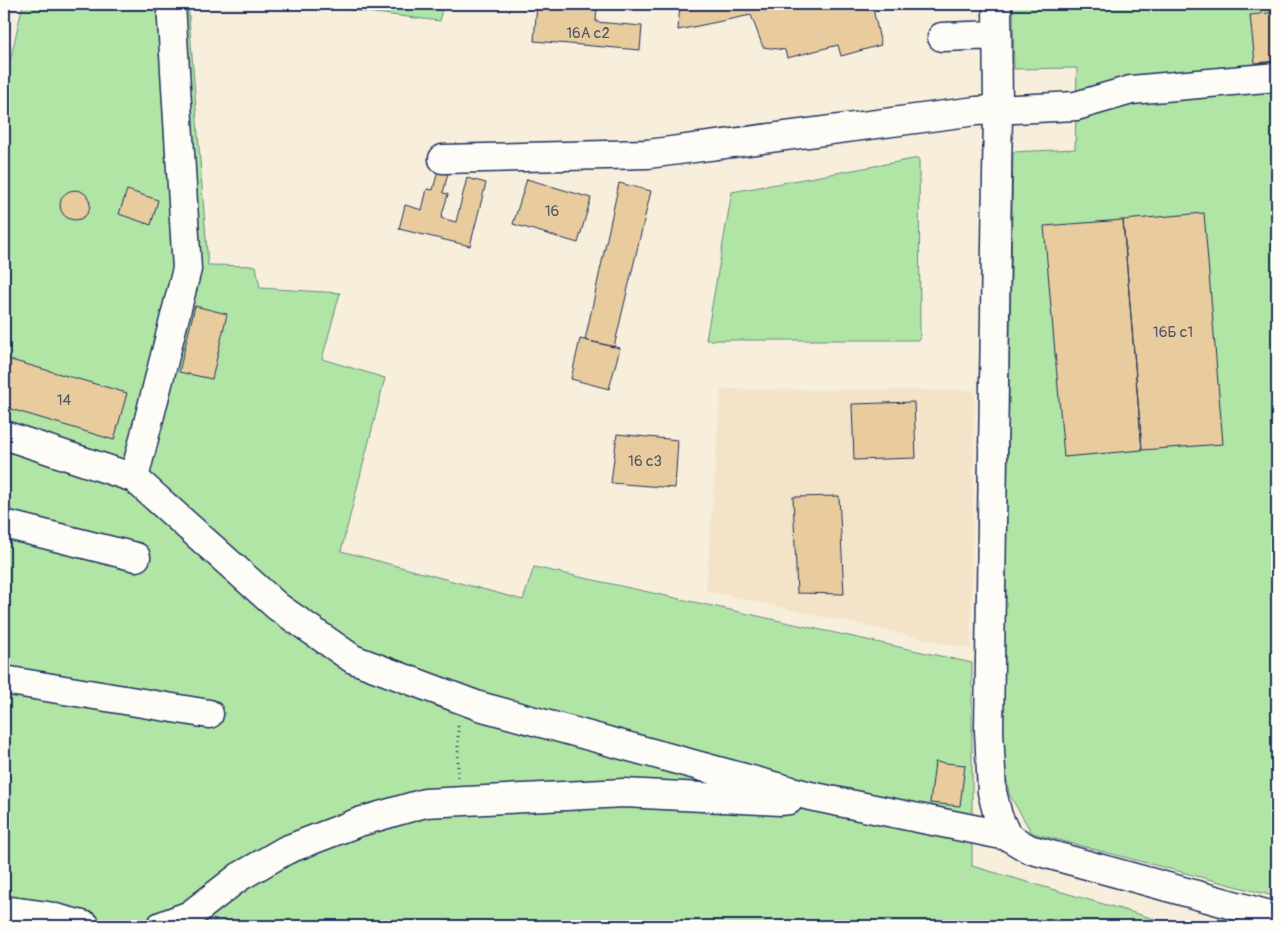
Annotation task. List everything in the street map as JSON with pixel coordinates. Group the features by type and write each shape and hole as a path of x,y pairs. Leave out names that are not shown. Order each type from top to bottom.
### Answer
{"street":[{"path":"134,478 186,269 171,4"},
{"path":"997,4 998,109 983,473 992,792 998,816 1007,836"},
{"path":"942,37 997,35"},
{"path":"443,159 648,154 976,111 1076,106 1132,90 1277,77"},
{"path":"4,435 134,478 278,607 353,659 479,706 810,796 1007,836 1029,849 1277,917"},
{"path":"4,524 136,557"},
{"path":"4,680 209,714"},
{"path":"161,926 190,915 239,877 286,850 359,822 426,803 624,793 780,801 810,796"},
{"path":"4,910 48,916 86,926"}],"path":[{"path":"458,698 458,802"}],"shaded area":[{"path":"721,389 975,390 971,649 706,591"}],"green space":[{"path":"23,4 188,4 208,265 256,266 260,288 340,293 322,359 385,378 341,551 523,600 534,567 972,663 972,866 1179,926 4,926 4,56 11,57"},
{"path":"318,4 442,4 440,21 318,6"},
{"path":"1013,4 1277,4 1277,897 1032,833 1009,794 1003,756 1013,152 1075,149 1077,68 1014,69"},
{"path":"919,158 920,340 706,340 732,192"}],"building":[{"path":"4,4 9,4 4,28"},
{"path":"537,4 597,4 596,22 642,26 640,50 534,41"},
{"path":"680,4 872,4 881,45 841,56 838,45 787,58 785,50 763,47 751,15 678,30"},
{"path":"1277,12 1277,61 1255,63 1250,15"},
{"path":"438,170 448,173 443,193 448,194 441,218 456,222 467,178 486,183 470,246 399,229 405,205 422,210 427,189 433,190"},
{"path":"527,179 591,198 578,243 513,224"},
{"path":"619,183 651,191 614,347 585,340"},
{"path":"75,190 86,194 90,205 86,216 75,220 64,216 60,205 64,194"},
{"path":"127,190 158,200 151,225 119,214"},
{"path":"1204,213 1223,444 1142,450 1123,220"},
{"path":"1123,220 1142,450 1064,457 1044,226"},
{"path":"195,306 227,314 212,379 179,372"},
{"path":"580,339 620,348 609,389 571,379"},
{"path":"4,358 127,393 114,440 4,407"},
{"path":"914,402 916,458 854,460 852,404"},
{"path":"617,434 678,440 675,488 611,483"},
{"path":"839,496 844,594 797,593 793,497"},
{"path":"935,762 965,765 960,806 930,803"}]}
